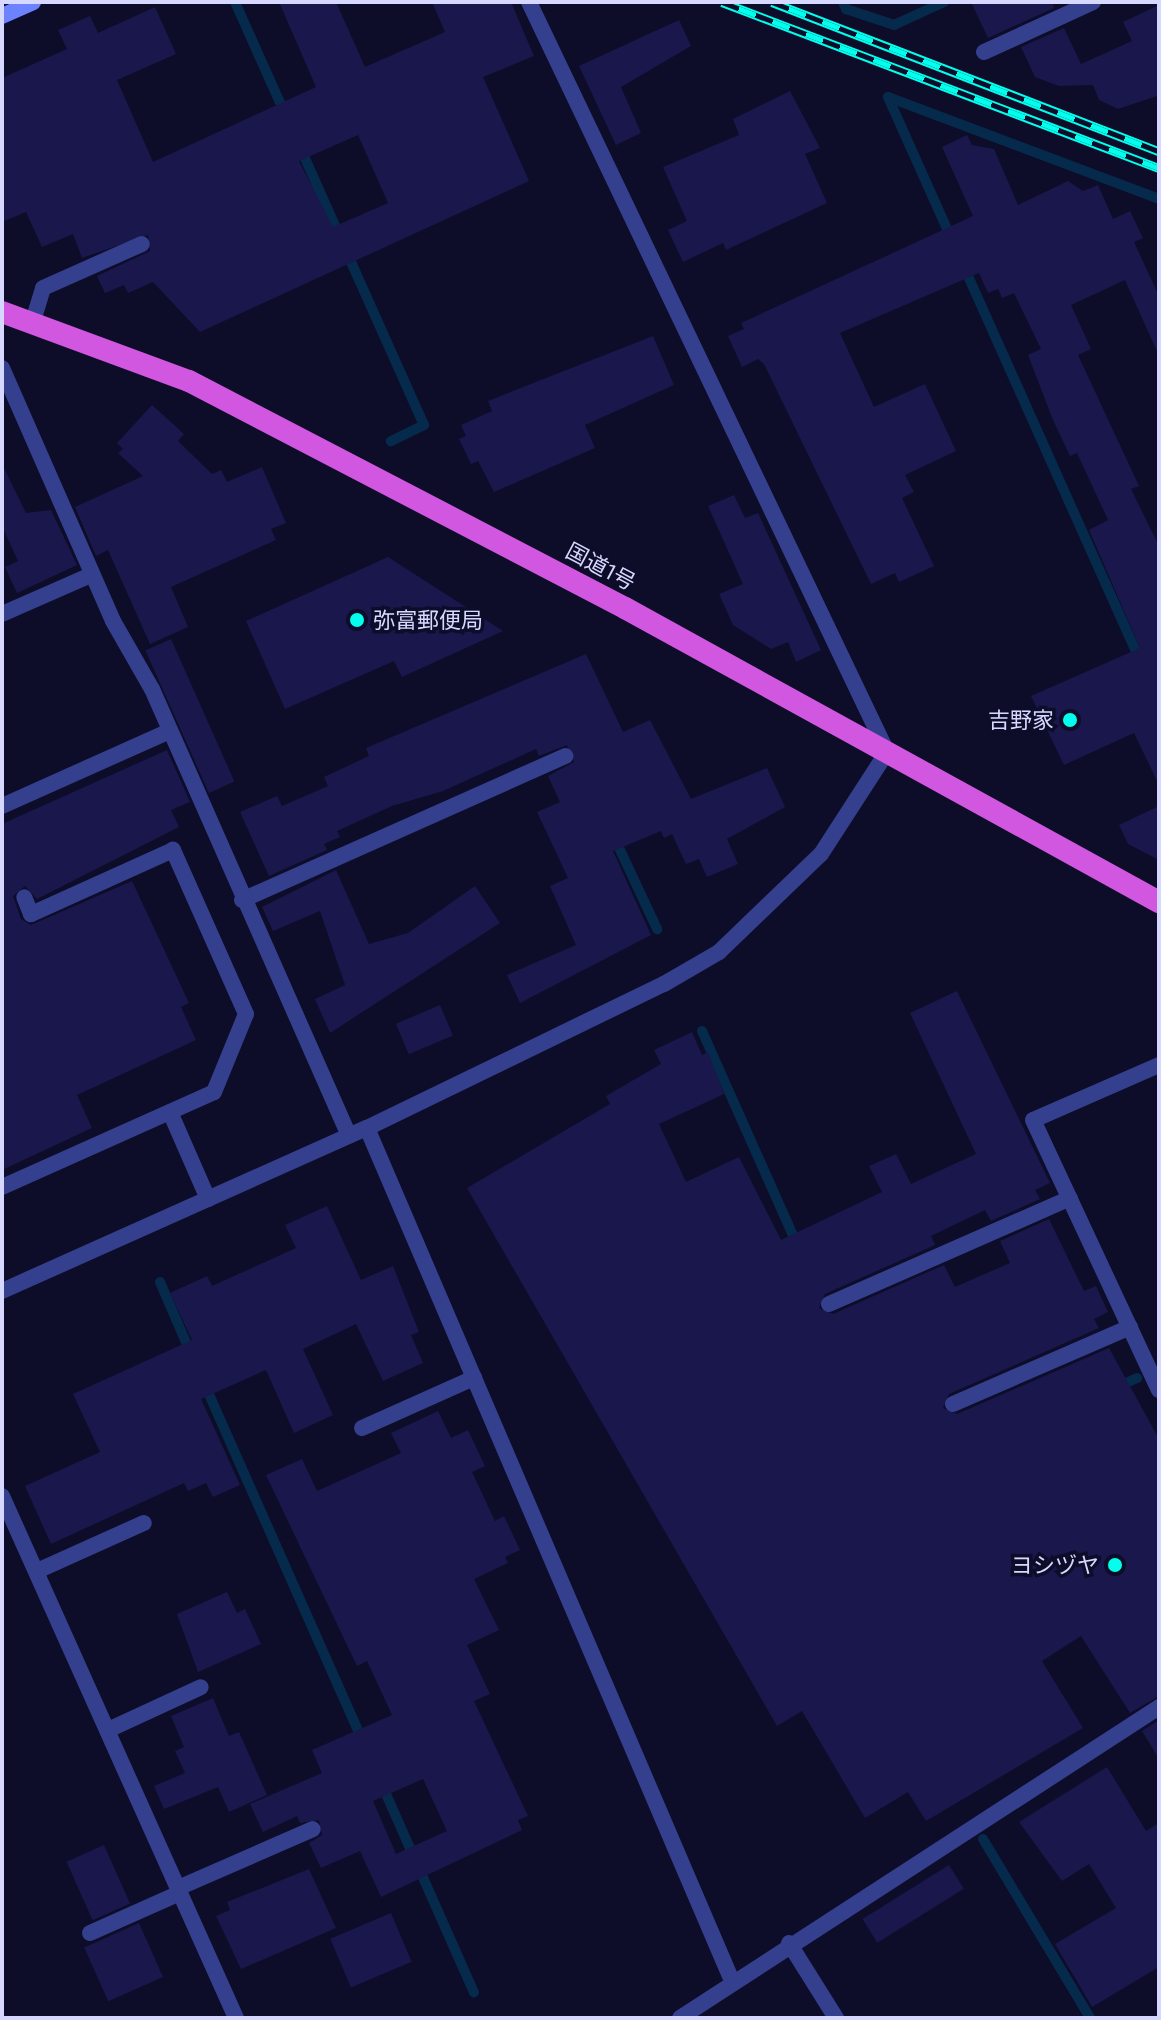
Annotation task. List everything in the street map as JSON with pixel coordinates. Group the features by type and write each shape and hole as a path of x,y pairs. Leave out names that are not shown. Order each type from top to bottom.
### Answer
{"highway":[{"name":"国道1号","path":"2,312 189,381 887,752 1159,902"}],"main road":[{"path":"2,16 33,2"}],"street":[{"path":"2,1291 367,1128 719,952 821,854 887,752 529,2"},
{"path":"984,52 1093,2"},
{"path":"33,321 43,288 142,244"},
{"path":"2,368 91,575 170,731 242,900 349,1136"},
{"path":"2,614 91,575"},
{"path":"2,806 170,731"},
{"path":"242,900 565,756"},
{"path":"2,1187 214,1092 246,1014 173,850 31,914 24,897"},
{"path":"1159,1065 1033,1120 1159,1390"},
{"path":"170,1112 208,1199"},
{"path":"367,1128 733,1983"},
{"path":"829,1304 1070,1198"},
{"path":"953,1404 1130,1327"},
{"path":"362,1428 474,1378"},
{"path":"2,1496 236,2018"},
{"path":"37,1571 144,1523"},
{"path":"108,1730 201,1687"},
{"path":"680,2018 789,1943 1159,1707"},
{"path":"90,1933 313,1829"},
{"path":"789,1943 836,2018"}],"building":[{"path":"279,2 336,2 365,67 445,32 432,2 511,2 534,56 483,77 529,181 200,332 153,282 128,293 124,285 105,293 97,276 150,251 148,235 82,258 73,234 42,247 26,212 2,222 2,78 67,49 58,30 90,16 98,33 155,7 176,54 117,80 153,162 316,87","holes":["358,135 388,203 333,227 299,161"]},
{"path":"971,2 1052,2 1054,8 988,38"},
{"path":"1159,5 1159,100 1157,96 1118,109 1099,100 1093,85 1059,86 1035,77 1021,47 1064,28 1081,64 1132,41 1123,22"},
{"path":"679,20 691,46 621,87 641,133 616,145 579,66"},
{"path":"790,91 820,148 805,154 827,203 726,250 723,243 683,262 668,230 687,221 663,167 739,135 733,119"},
{"path":"967,135 972,145 994,149 1018,205 1068,181 1083,191 1098,185 1113,219 1130,211 1143,238 1134,242 1159,296 1159,356 1125,280 1071,305 1091,349 1078,355 1139,486 1131,489 1159,546 1159,785 1134,733 1064,765 1031,696 1140,648 1089,530 1108,520 1077,453 1070,456 1053,420 1028,355 1041,349 1014,293 1002,298 998,289 988,293 979,273 840,333 874,407 925,384 956,451 905,475 914,492 902,498 934,566 899,582 895,573 871,584 764,364 758,359 742,367 728,336 744,329 741,323 973,216 942,147"},
{"path":"653,336 674,385 585,425 595,448 494,492 478,461 471,464 459,439 466,436 461,425 492,411 488,401"},
{"path":"152,405 184,434 178,441 212,474 221,470 227,482 262,467 286,523 271,529 276,540 171,587 188,627 150,644 108,550 96,556 75,507 143,476 118,453 123,449 117,443"},
{"path":"2,464 26,513 51,510 77,565 17,593 5,567 18,561 2,526"},
{"path":"734,495 745,518 758,513 821,650 796,662 788,642 771,649 733,625 719,594 743,584 708,506"},
{"path":"388,557 503,631 402,677 394,661 285,709 246,621"},
{"path":"171,639 234,782 209,793 145,650"},
{"path":"586,654 623,732 650,720 691,799 767,768 785,807 727,839 738,864 707,877 699,859 686,864 672,834 664,838 661,831 613,851 651,935 520,1003 507,975 576,945 550,886 568,878 537,812 560,802 548,776 574,762 567,745 539,756 536,749 443,791 392,806 337,831 340,837 324,844 327,850 269,876 240,812 277,796 282,806 328,786 324,777 369,756 366,748"},
{"path":"167,750 190,802 171,810 179,827 37,899 25,886 13,896 21,919 31,925 132,881 189,1003 181,1007 196,1040 77,1095 92,1128 2,1170 2,824"},
{"path":"1159,806 1159,860 1128,844 1119,825"},
{"path":"336,870 369,944 408,933 475,886 500,923 330,1033 315,999 345,985 320,911 273,931 262,907"},
{"path":"957,991 1050,1183 1035,1190 1040,1199 991,1221 985,1210 931,1236 935,1245 825,1294 819,1308 833,1314 944,1265 955,1287 1010,1263 1000,1241 1049,1219 1084,1291 1096,1286 1108,1312 1094,1319 1099,1328 949,1394 943,1408 957,1414 1109,1348 1159,1439 1159,1696 1130,1713 1081,1636 1042,1661 1083,1728 926,1821 908,1792 865,1818 802,1711 777,1726 467,1188 610,1104 606,1096 661,1064 654,1050 692,1032 702,1055 708,1052 724,1094 659,1124 686,1182 739,1157 781,1240 882,1192 869,1166 896,1154 911,1184 976,1154 910,1013"},
{"path":"440,1005 453,1035 409,1054 396,1024"},
{"path":"327,1206 361,1280 393,1266 419,1332 411,1335 423,1363 383,1381 356,1324 303,1349 333,1415 294,1433 266,1370 201,1399 240,1485 213,1497 206,1483 188,1491 184,1483 51,1544 25,1486 100,1452 73,1394 192,1340 170,1293 207,1276 212,1286 296,1248 285,1225"},
{"path":"438,1411 451,1438 468,1430 485,1466 472,1472 495,1521 504,1516 520,1550 505,1557 508,1563 474,1579 499,1630 467,1645 490,1694 474,1701 528,1816 518,1820 522,1830 381,1897 360,1851 321,1868 309,1843 322,1835 319,1820 300,1823 297,1816 263,1832 250,1804 322,1773 312,1750 392,1715 367,1661 357,1666 266,1475 302,1459 317,1491 401,1453 391,1433","holes":["423,1779 447,1831 396,1854 373,1801"]},
{"path":"227,1592 237,1613 245,1609 261,1644 198,1672 177,1614"},
{"path":"213,1698 229,1736 239,1732 267,1795 229,1812 218,1787 164,1809 154,1786 185,1773 175,1751 184,1747 171,1716"},
{"path":"1159,1720 1159,1759 1142,1731"},
{"path":"1107,1767 1146,1831 1159,1823 1159,1967 1092,2007 1055,1944 1116,1908 1089,1864 1062,1881 1019,1822"},
{"path":"104,1845 130,1903 93,1920 67,1862"},
{"path":"949,1865 964,1889 877,1943 862,1919"},
{"path":"309,1869 336,1928 241,1969 216,1916 230,1910 227,1902"},
{"path":"391,1913 412,1962 351,1988 330,1939"},
{"path":"139,1923 163,1977 108,2001 84,1947"}],"waterway":[{"path":"235,2 285,114"},
{"path":"843,2 846,9 894,25 944,2"},
{"path":"888,97 951,238"},
{"path":"888,97 1159,199"},
{"path":"300,147 341,239"},
{"path":"347,253 424,425 391,441"},
{"path":"964,267 1140,661"},
{"path":"614,837 657,929"},
{"path":"702,1031 797,1244"},
{"path":"160,1282 191,1354"},
{"path":"1117,1387 1137,1378"},
{"path":"204,1383 363,1741"},
{"path":"382,1785 474,1993"},
{"path":"983,1839 1090,2018"}],"railway":[{"path":"722,2 1159,168"},
{"path":"772,2 1159,151"}],"place":[{"name":"弥富郵便局","path":"357,620"},
{"name":"吉野家","path":"1070,720"},
{"name":"ヨシヅヤ","path":"1115,1565"}]}
